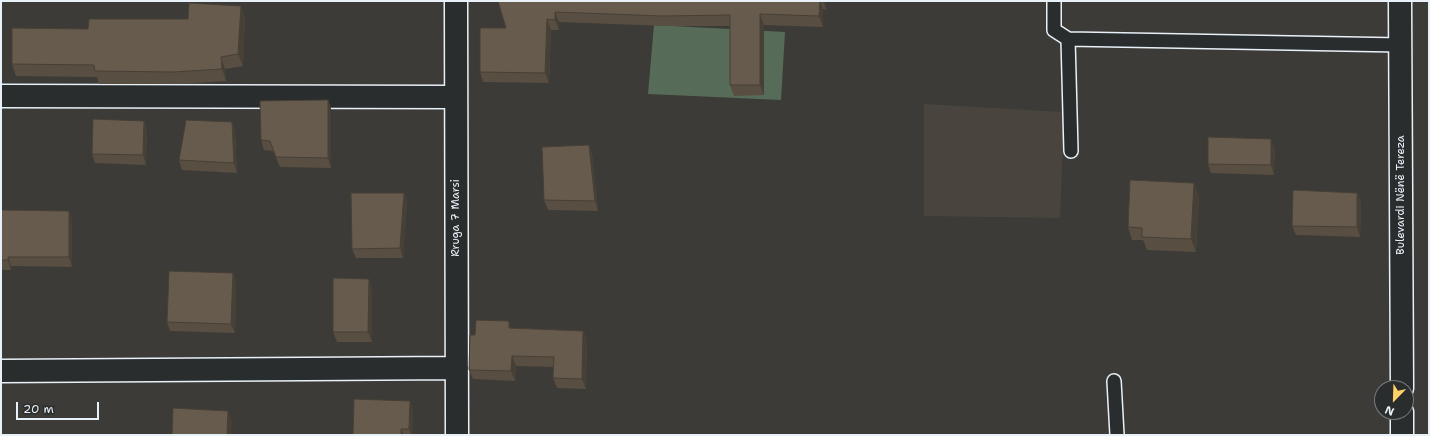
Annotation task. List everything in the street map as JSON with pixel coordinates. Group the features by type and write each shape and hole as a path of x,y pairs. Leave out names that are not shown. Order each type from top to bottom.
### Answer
{"street":[{"name":"Rruga 7 Marsi","path":"456,1 457,435"},
{"name":"Bulevardi Nënë Tereza","path":"1400,1 1402,380"},
{"path":"1,96 456,97"},
{"path":"1,371 457,368"},
{"path":"1402,420 1402,435"}],"lane":[{"path":"1054,1 1054,30 1068,39 1400,45"},
{"path":"1068,39 1071,150"},
{"path":"1114,381 1117,435"}],"shaded area":[{"path":"924,104 1064,112 1060,218 924,216"}],"green space":[{"path":"654,25 785,32 781,100 648,94"}],"building":[{"path":"498,1 820,1 819,16 760,14 760,85 730,85 730,15 662,16 555,12 555,20 547,19 545,73 480,72 480,28 506,28"},
{"path":"189,3 241,6 238,54 221,57 222,69 174,72 95,71 94,65 12,64 12,28 88,29 89,19 188,19"},
{"path":"328,100 328,158 276,157 270,141 261,140 260,101"},
{"path":"93,119 144,121 143,155 92,154"},
{"path":"186,120 232,122 234,163 179,160"},
{"path":"1208,137 1271,139 1271,165 1208,164"},
{"path":"589,145 595,201 544,200 542,147"},
{"path":"1130,180 1194,183 1191,239 1142,237 1142,228 1128,227"},
{"path":"1293,190 1357,193 1357,227 1292,226"},
{"path":"351,193 404,193 400,248 352,249"},
{"path":"1,210 69,211 69,257 8,257 8,260 1,260"},
{"path":"169,271 233,273 231,324 167,322"},
{"path":"333,278 369,279 368,332 333,332"},
{"path":"476,320 509,321 509,328 583,331 582,379 553,378 554,357 512,356 511,371 469,370 470,335 475,335"},
{"path":"354,399 410,401 409,429 401,429 401,435 353,435"},
{"path":"173,408 228,411 227,435 172,435"}]}
